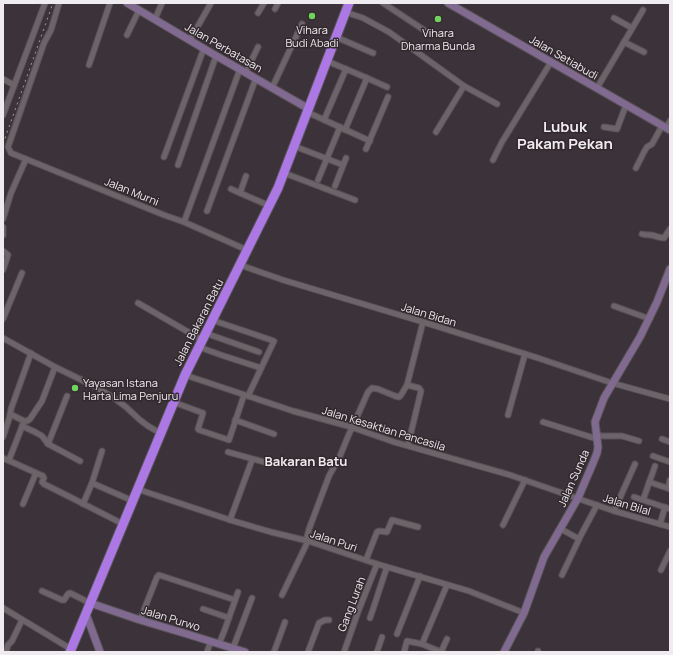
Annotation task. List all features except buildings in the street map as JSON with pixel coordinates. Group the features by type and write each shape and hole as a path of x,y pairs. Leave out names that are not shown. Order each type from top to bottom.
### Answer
{"highway":[{"name":"Jalan Bakaran Batu","path":"70,651 185,375 270,206 347,7"}],"street":[{"path":"3,115 45,3"},
{"name":"Jalan Murni","path":"59,3 51,30 44,43 8,147 9,151 26,160 184,222 247,250"},
{"path":"89,65 110,3"},
{"name":"Jalan Perbatasan","path":"129,3 216,56 243,70 308,111"},
{"path":"155,19 162,3"},
{"path":"190,40 211,3"},
{"path":"258,13 264,3"},
{"path":"275,9 278,3"},
{"path":"383,3 427,32"},
{"name":"Jalan Setiabudi","path":"448,3 666,128"},
{"path":"347,7 363,18 389,32 464,86 497,104"},
{"path":"127,35 139,10"},
{"path":"597,88 643,10"},
{"path":"614,18 632,28"},
{"path":"272,88 302,24"},
{"path":"336,37 373,53"},
{"path":"624,42 644,52"},
{"path":"184,222 243,70 258,47"},
{"path":"164,157 204,48"},
{"path":"178,165 216,56"},
{"path":"327,61 386,87"},
{"path":"494,160 502,142 551,62"},
{"path":"324,120 346,69"},
{"path":"207,211 256,78"},
{"path":"318,180 367,78"},
{"path":"3,80 14,84"},
{"path":"436,132 464,86"},
{"path":"366,149 388,97"},
{"path":"604,127 616,130 626,105"},
{"path":"308,111 342,129 370,141"},
{"path":"636,168 647,147 652,144 670,121"},
{"path":"294,146 343,165"},
{"path":"335,186 346,158"},
{"path":"3,219 11,193 26,160"},
{"path":"284,173 355,200"},
{"path":"240,193 246,176"},
{"path":"231,189 270,206"},
{"path":"3,227 3,235"},
{"path":"642,234 664,238 670,229"},
{"path":"3,251 8,255 3,270"},
{"name":"Jalan Bidan","path":"240,265 283,280 476,338 612,383 670,399"},
{"name":"Jalan Sunda","path":"505,650 524,613 544,557 578,498 595,458 598,446 595,422 604,398 650,319 670,269"},
{"path":"3,319 22,273"},
{"path":"138,303 202,340 221,355 261,368"},
{"path":"614,306 650,319"},
{"path":"173,402 203,413 198,429 199,430 229,440 235,420 246,395 273,344 273,341 212,320"},
{"path":"282,595 307,541 309,529 329,476 347,441 348,434 366,396 370,390 374,388 399,397 403,393 407,385 423,322"},
{"path":"4,340 94,386 114,398 148,426 160,433"},
{"path":"202,340 259,352"},
{"path":"3,437 11,409 31,353"},
{"path":"508,415 525,354"},
{"path":"9,460 23,423 30,420 38,407 55,367"},
{"name":"Jalan Kesaktian Pancasila","path":"185,375 293,411 525,480 578,498"},
{"path":"407,385 419,388 421,391 408,446"},
{"path":"48,444 66,396"},
{"path":"10,414 42,436 48,444 80,461"},
{"path":"235,420 274,434"},
{"path":"543,422 597,437 622,436 639,441"},
{"path":"662,439 670,442"},
{"path":"83,504 92,483 102,451"},
{"path":"228,452 252,460 264,462"},
{"path":"653,456 670,461"},
{"path":"3,458 43,476 44,478 42,482 44,484 123,524"},
{"path":"230,520 252,460"},
{"path":"614,511 635,464"},
{"path":"643,500 655,466"},
{"path":"22,504 36,473"},
{"path":"503,525 525,480"},
{"path":"649,482 669,489 670,480"},
{"path":"92,483 133,501"},
{"name":"Jalan Puri","path":"137,489 230,520 307,541 467,591 524,613"},
{"path":"634,497 668,508 660,524"},
{"name":"Jalan Bilal","path":"578,498 670,528"},
{"path":"562,575 597,505"},
{"path":"366,560 377,532 387,532 392,520 418,527"},
{"path":"561,529 579,539"},
{"path":"661,570 670,551"},
{"name":"Gang Lurah","path":"344,652 377,564"},
{"path":"370,618 387,567"},
{"path":"140,620 159,575 235,600"},
{"path":"397,634 420,576"},
{"path":"422,644 447,585"},
{"path":"42,591 62,600 64,600 69,593 90,603"},
{"path":"219,644 238,592"},
{"path":"233,648 252,598"},
{"name":"Jalan Purwo","path":"90,603 140,620 246,652"},
{"path":"3,608 70,651"},
{"path":"203,609 229,618"},
{"path":"86,614 100,652"},
{"path":"6,652 8,645 12,641 22,620"},
{"path":"308,652 319,623 329,620"},
{"path":"274,652 285,622"},
{"path":"377,652 382,637"},
{"path":"404,652 407,641 422,644 441,652 447,639"},
{"path":"207,652 211,641"}],"railway":[{"path":"3,144 53,3"}],"place":[{"name":"Vihara Budi Abadi","path":"312,16"},
{"name":"Vihara Dharma Bunda","path":"438,19"},
{"name":"Yayasan Istana Harta Lima Penjuru","path":"75,388"}],"district":[{"name":"Lubuk Pakam Pekan","path":"565,134"},
{"name":"Bakaran Batu","path":"306,461"}]}
